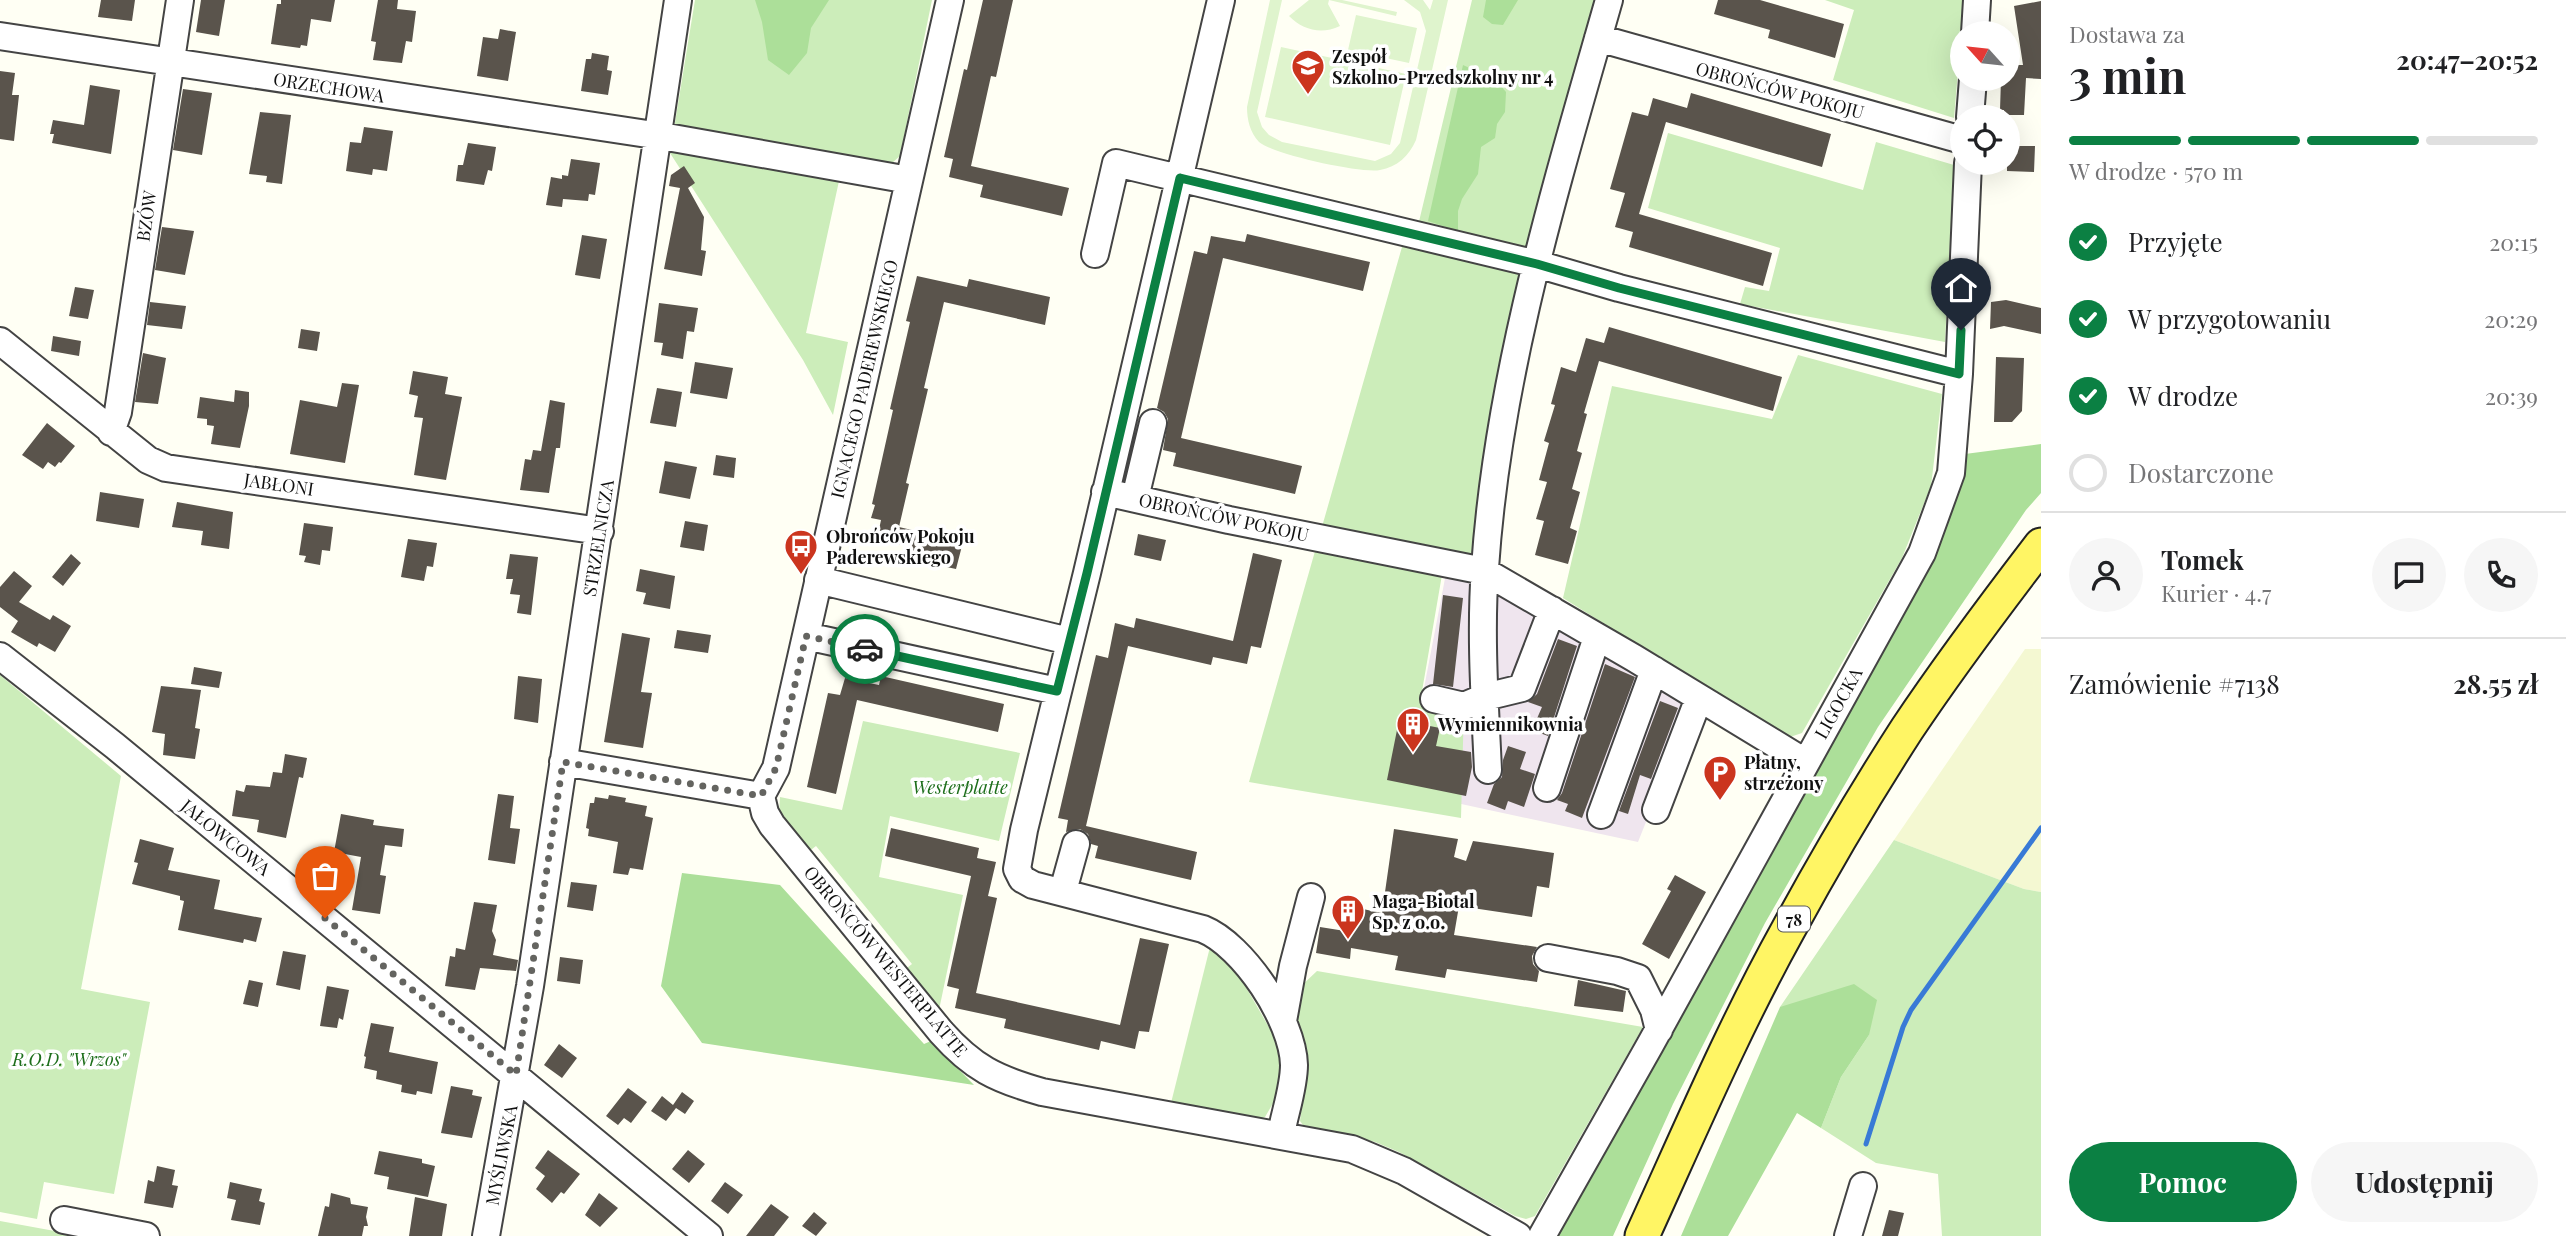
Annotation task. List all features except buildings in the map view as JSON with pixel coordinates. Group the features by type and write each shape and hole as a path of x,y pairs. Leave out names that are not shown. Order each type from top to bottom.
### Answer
{"main road":[{"name":"78","path":"1642,1236 1718,1069 1775,954 1838,842 1908,728 2041,545"}],"street":[{"name":"BZÓW","path":"111,432 118,412 180,0"},
{"name":"STRZELNICZA","path":"516,1075 678,0"},
{"name":"IGNACEGO PADEREWSKIEGO","path":"761,796 776,768 950,0"},
{"path":"1221,0 1022,838 1017,869 1023,878 1033,884 1213,933 1233,948 1267,993 1283,1021 1292,1048 1294,1066 1281,1135"},
{"path":"1488,770 1485,571 1500,428 1537,264 1609,0"},
{"path":"1976,21 1977,0"},
{"name":"ORZECHOWA","path":"0,36 657,136 909,180"},
{"name":"OBROŃCÓW POKOJU","path":"1598,38 1950,137"},
{"path":"1096,254 1116,163 1537,264 1619,288 1959,374"},
{"name":"LIGOCKA","path":"1542,1236 1922,553 1951,473 1959,374 1967,175"},
{"name":"JABŁONI","path":"0,341 111,432 148,460 166,468 600,531"},
{"path":"1135,498 1153,423"},
{"name":"OBROŃCÓW POKOJU","path":"1105,492 1229,520 1485,571 1805,762"},
{"path":"818,580 1069,641"},
{"path":"1434,699 1464,706 1485,697 1522,688 1552,610"},
{"path":"806,636 1057,691"},
{"path":"1547,788 1597,637"},
{"name":"JAŁOWCOWA","path":"0,656 115,746 709,1236"},
{"path":"1601,815 1654,670"},
{"path":"1656,810 1699,698"},
{"path":"563,762 761,796"},
{"name":"OBROŃCÓW WESTERPLATTE","path":"761,796 765,813 772,825 941,1032 970,1062 1008,1082 1042,1092 1352,1149 1404,1171 1518,1236"},
{"path":"1063,891 1076,844"},
{"path":"1283,1021 1293,966 1311,897"},
{"path":"1548,958 1617,971 1638,978 1654,1010 1658,1030"},
{"name":"MYŚLIWSKA","path":"486,1236 516,1075"},
{"path":"1848,1236 1863,1186"},
{"path":"64,1220 146,1236"}],"shaded area":[{"path":"1447,568 1479,573 1695,699 1638,842 1438,799 1420,709"}],"green space":[{"path":"695,0 932,0 900,156 892,163 884,161 839,181 806,333 848,342 833,415 803,360 670,153"},
{"path":"755,0 829,0 811,28 807,53 789,75 768,60 762,22"},
{"path":"1270,0 1282,0 1257,112 1262,127 1269,135 1282,142 1375,161 1391,154 1400,143 1426,31 1420,12 1404,0 1423,0 1430,10 1433,0 1448,0 1416,140 1402,160 1380,170 1355,169 1298,157 1259,142 1250,126 1247,107"},
{"path":"1309,0 1329,0 1328,4 1340,26 1313,30 1300,25 1289,16"},
{"path":"1329,0 1342,0 1397,12 1396,16"},
{"path":"1472,0 1609,0 1537,264 1484,571 1444,563 1421,697 1464,706 1461,818 1249,782 1406,233 1416,234"},
{"path":"1486,0 1518,0 1503,25 1492,24 1483,17"},
{"path":"1825,0 1964,0 1962,21 1950,21 1950,91 1956,91 1955,105 1950,105 1950,117 1833,80 1854,10"},
{"path":"1356,15 1417,28 1409,63 1348,50"},
{"path":"1281,47 1406,74 1390,145 1265,117"},
{"path":"1463,65 1496,80 1506,92 1505,112 1497,124 1495,138 1481,147 1478,174 1462,199 1458,211 1458,231 1428,221"},
{"path":"1668,133 1863,190 1876,142 1950,164 1950,175 1953,175 1945,342 1740,304 1745,287 1769,291 1780,248 1648,208"},
{"path":"1798,355 1942,394 1931,486 1902,558 1802,733 1787,738 1563,598 1612,386 1772,419"},
{"path":"2041,444 2041,493 2026,510 1878,727 1765,923 1673,1104 1613,1236 1554,1236 1949,519 1965,454"},
{"path":"2025,649 2041,649 2041,892 2024,889 1894,840"},
{"name":"R.O.D. \"Wrzos\"","path":"0,675 121,776 81,989 150,1002 114,1194 44,1182 37,1219 0,1212"},
{"name":"Westerplatte","path":"863,721 1020,753 999,841 890,816 879,877 963,895 939,1010 903,971 912,964 816,846 807,853 779,815 780,797 842,810"},
{"path":"1894,840 2024,889 2041,892 2041,1236 1942,1236 1938,1174 1876,1163 1821,1128 1841,1077 1869,1035 1780,1007"},
{"path":"682,873 780,885 924,1044 931,1041 974,1085 702,1043 661,986"},
{"path":"1210,947 1239,975 1274,1036 1281,1065 1275,1100 1265,1117 1260,1119 1171,1103"},
{"path":"1317,971 1643,1027 1535,1216 1526,1219 1515,1216 1399,1152 1375,1142 1303,1125 1300,1121 1307,1063 1292,1021 1298,989"},
{"path":"1854,984 1877,1000 1869,1035 1841,1077 1821,1128 1797,1113 1728,1236 1681,1236 1780,1007"},
{"path":"0,1221 82,1236 0,1236"}],"waterway":[{"path":"1866,1144 1903,1027 1911,1010 2041,828"}],"way so far":[{"path":"325,918 516,1075 563,762 761,796 776,768 806,636 865,649"}],"place":[{"name":"Zespół Szkolno-Przedszkolny nr 4","path":"1308,96"},
{"name":"Obrońców Pokoju Paderewskiego","path":"801,576"},
{"name":"Wymiennikownia","path":"1413,754"},
{"name":"Płatny, strzeżony","path":"1720,802"},
{"name":"Maga-Biotal Sp. z o.o.","path":"1348,941"}],"route":[{"path":"865,649 1057,691 1180,178 1537,264 1619,288 1959,374 1961,330"}]}
